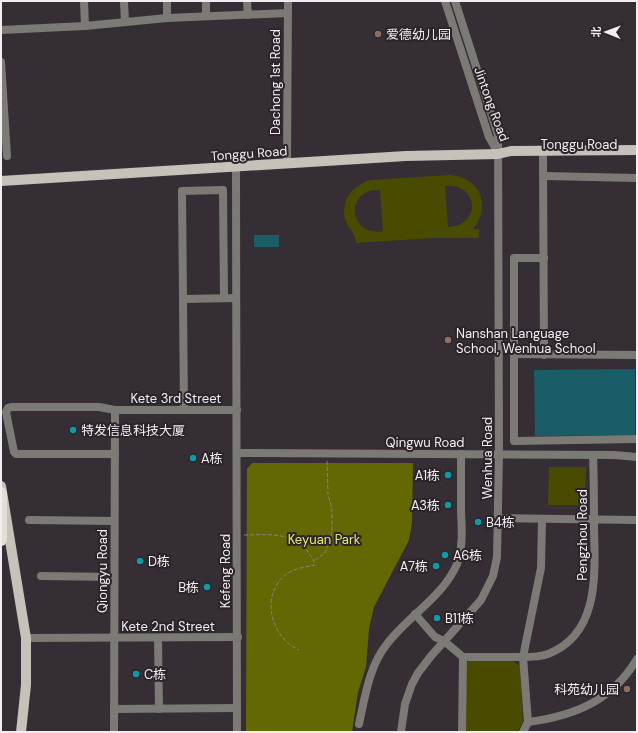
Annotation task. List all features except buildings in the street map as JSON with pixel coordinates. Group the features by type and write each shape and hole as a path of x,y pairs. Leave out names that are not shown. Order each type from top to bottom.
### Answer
{"highway":[{"path":"1,493 1,540"}],"main road":[{"name":"Tonggu Road","path":"1,181 406,156 498,154 511,151 637,150"},
{"name":"Tonggu Road","path":"498,154 512,157 637,157"},
{"path":"1,486 26,638 26,685 21,732"}],"street":[{"path":"84,1 85,26"},
{"path":"124,1 125,22"},
{"path":"167,1 168,18"},
{"path":"206,1 206,16"},
{"path":"247,1 248,15"},
{"name":"Dachong 1st Road","path":"287,164 288,1"},
{"name":"Jintong Road","path":"445,1 487,131 498,154"},
{"name":"Jintong Road","path":"456,1 498,134 498,154"},
{"path":"1,30 85,26 168,18 288,14"},
{"path":"1,62 7,156"},
{"name":"Wenhua Road","path":"401,732 405,704 412,684 424,664 475,606 489,584 494,572 497,557 499,454 498,154"},
{"path":"543,157 544,355"},
{"name":"Kefeng Road","path":"236,167 238,732"},
{"path":"544,176 637,178"},
{"path":"184,410 182,191 223,190 224,298"},
{"path":"544,258 514,258 514,440 637,439"},
{"path":"183,299 236,298"},
{"path":"514,354 637,355"},
{"name":"Kete 3rd Street","path":"4,414 8,408 12,407 99,406 115,410 236,410"},
{"name":"Qiongyu Road","path":"114,732 115,410"},
{"path":"4,414 14,452 16,454 114,454"},
{"name":"Qingwu Road","path":"237,453 499,454 637,457"},
{"path":"359,724 372,670 378,657 395,634 442,588 451,576 457,563 461,548 462,534 461,454"},
{"name":"Pengzhou Road","path":"463,657 535,657 559,649 576,634 584,621 594,585 593,455"},
{"path":"498,518 637,520"},
{"path":"523,732 528,722 523,657 541,568 542,519"},
{"path":"29,520 114,520"},
{"path":"41,576 114,577"},
{"path":"416,614 435,637 444,641 463,657 462,732"},
{"name":"Kete 2nd Street","path":"26,638 238,637"},
{"path":"158,638 159,709"},
{"path":"528,722 566,715 592,703 618,684 637,659"},
{"path":"114,709 238,708"}],"path":[{"path":"314,560 324,553 331,538 332,509 328,494 327,460"},
{"path":"244,535 286,536 304,546 314,560 315,565 298,569 288,574 276,586 272,596 271,608 273,620 279,632 290,646 299,650"}],"shaded area":[{"path":"450,175 469,181 480,194 482,202 482,211 479,220 473,229 479,229 479,238 434,238 356,243 355,237 347,224 345,217 345,203 352,191 358,186 371,180","holes":["445,186 456,187 465,191 470,197 472,205 471,213 467,220 459,225 448,227","380,190 383,231 377,232 362,227 358,222 355,211 358,199 362,195 371,191"]},
{"path":"549,467 586,467 585,505 548,505"},
{"path":"469,661 513,661 520,666 523,722 517,732 465,732 466,665"}],"green space":[{"name":"Keyuan Park","path":"252,463 413,463 412,523 409,540 374,607 369,629 366,667 358,692 352,732 246,732 247,469"}],"water":[{"path":"254,235 279,235 279,247 254,247"},
{"path":"635,369 635,435 535,436 534,370"}],"place":[{"name":"爱德幼儿园","path":"378,34"},
{"name":"Nanshan Language School, Wenhua School","path":"448,340"},
{"name":"特发信息科技大厦","path":"73,430"},
{"name":"A栋","path":"193,458"},
{"name":"A1栋","path":"448,475"},
{"name":"A3栋","path":"448,505"},
{"name":"B4栋","path":"478,522"},
{"name":"A6栋","path":"445,555"},
{"name":"D栋","path":"140,561"},
{"name":"A7栋","path":"436,566"},
{"name":"B栋","path":"207,587"},
{"name":"B11栋","path":"437,618"},
{"name":"C栋","path":"136,674"},
{"name":"科苑幼儿园","path":"627,689"}]}
